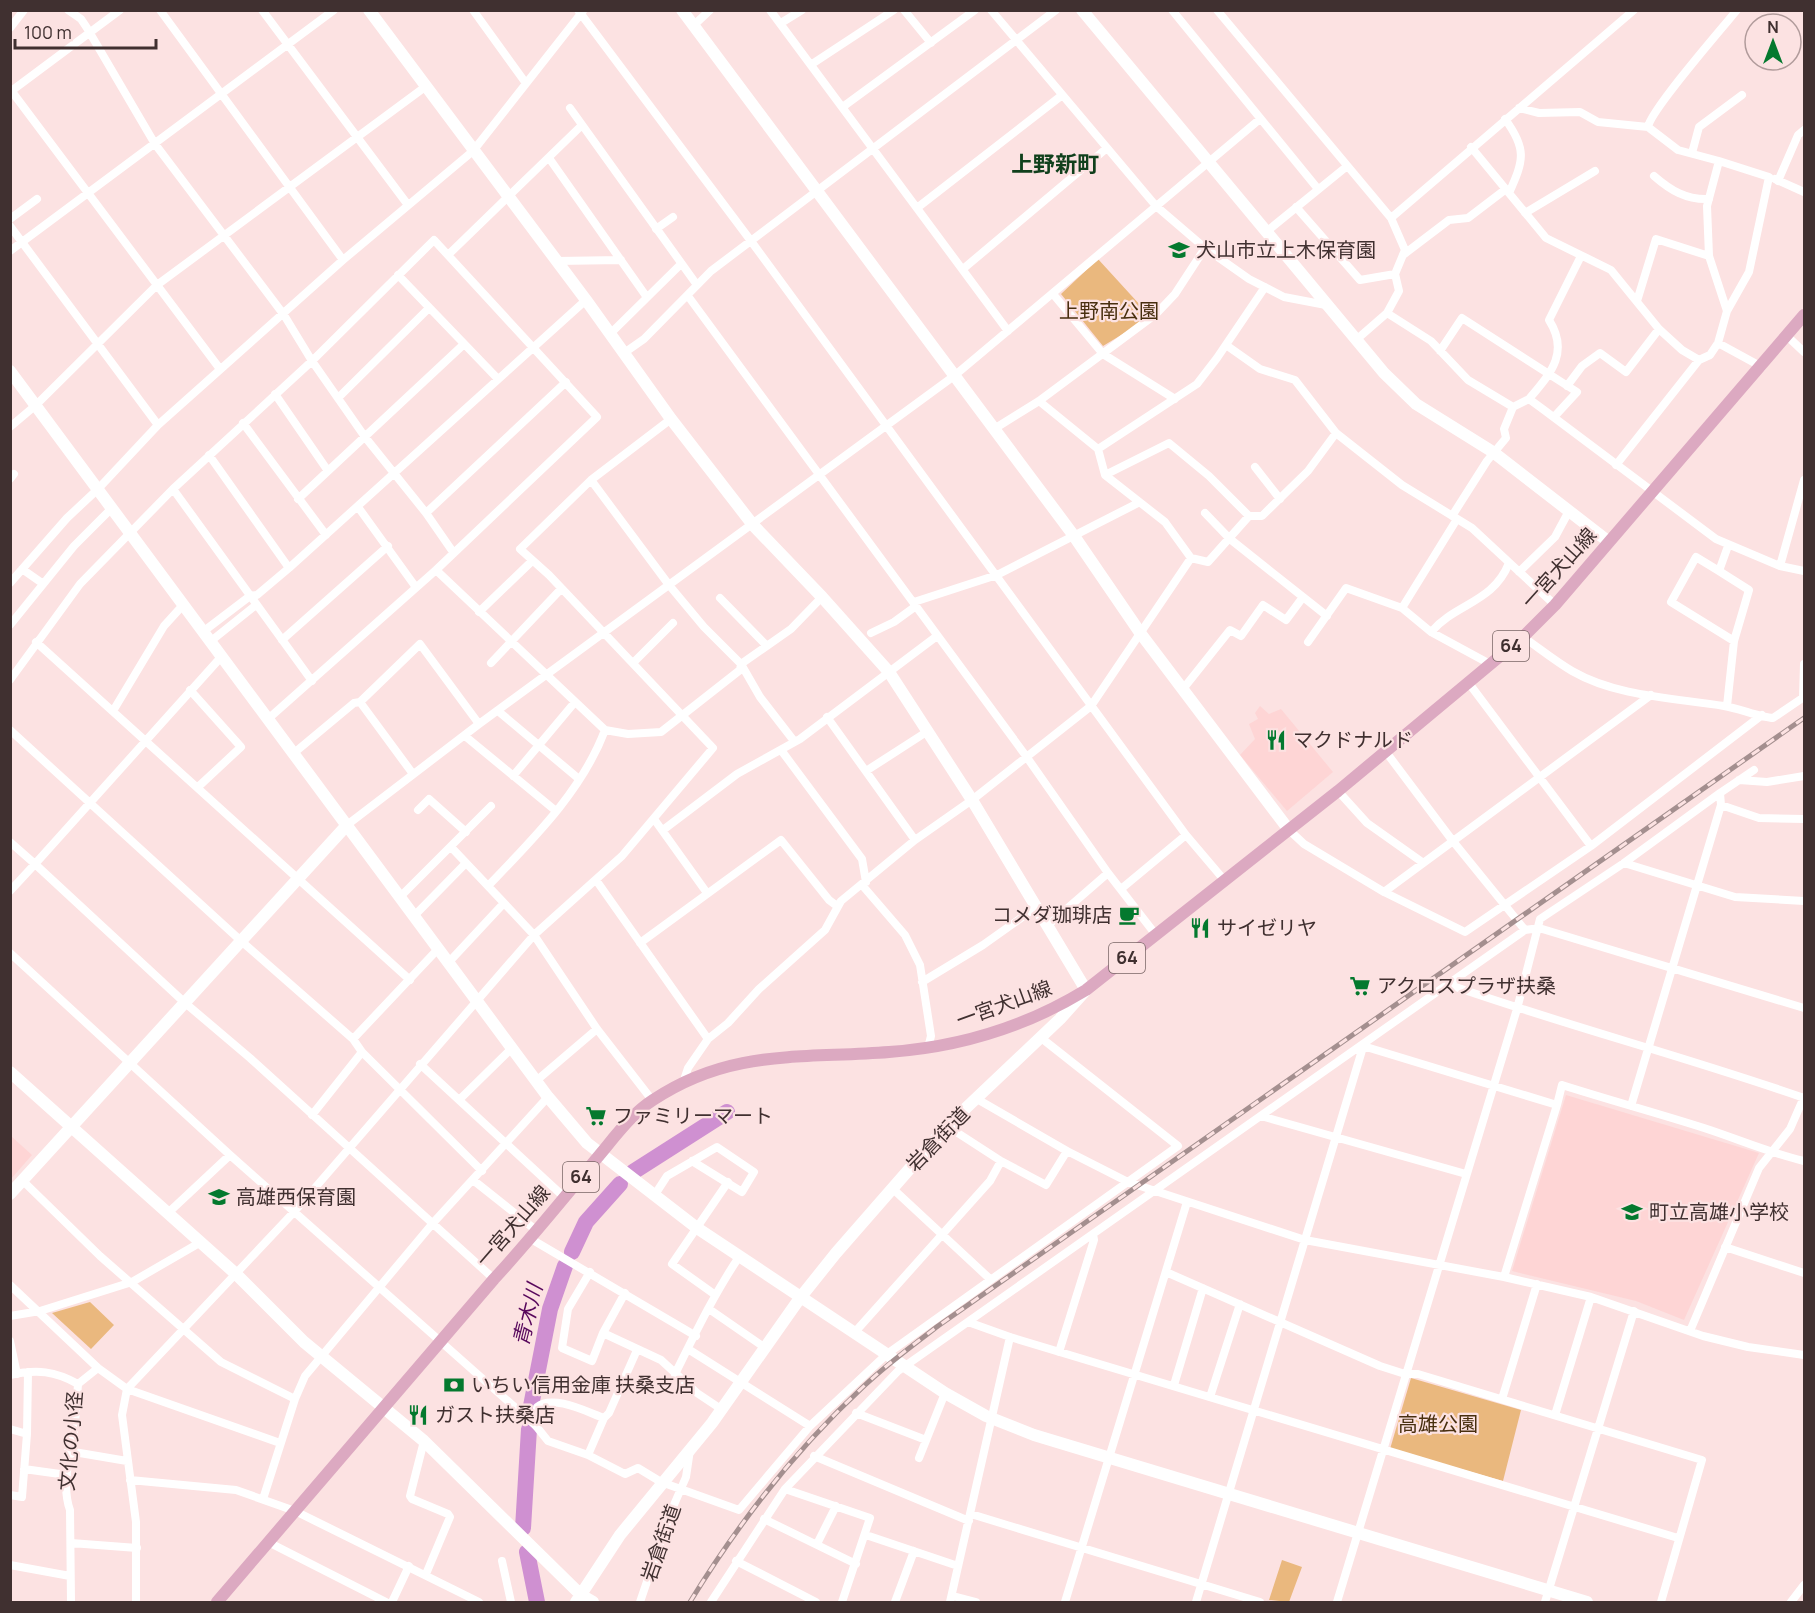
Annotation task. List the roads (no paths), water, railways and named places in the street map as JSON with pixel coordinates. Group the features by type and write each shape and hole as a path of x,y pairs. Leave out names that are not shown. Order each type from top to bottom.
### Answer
{"main road":[{"name":"一宮犬山線","path":"217,1602 534,1235 600,1155 652,1100 711,1069 739,1062 928,1048 964,1042 1055,1009 1086,990 1338,791 1523,637 1555,605 1788,337 1804,315"}],"street":[{"path":"10,27 24,10"},
{"path":"68,10 81,19 155,144 284,315 312,361 365,437 426,513 453,552"},
{"path":"120,10 11,91 220,369"},
{"path":"160,10 343,260"},
{"path":"262,10 408,206"},
{"path":"10,251 334,10"},
{"path":"369,10 586,300 671,419 753,525 889,672 972,800 1086,990"},
{"path":"473,10 525,81"},
{"path":"682,10 1074,536 1141,634 1289,830 1304,844 1384,891 1465,932 1591,846 1762,716"},
{"path":"693,26 710,10"},
{"path":"771,10 1008,331"},
{"path":"781,23 802,10"},
{"path":"812,64 894,10"},
{"path":"904,10 931,43"},
{"path":"844,106 975,10"},
{"path":"991,10 1156,206 1205,248 1265,287 1284,297 1326,305"},
{"path":"624,353 644,339 711,270 818,192 1056,10"},
{"path":"1082,10 1326,305 1416,404 1493,452 1609,542"},
{"path":"1172,10 1318,189"},
{"path":"1217,10 1391,218 1405,250 1395,274 1399,291 1387,313 1356,340"},
{"path":"1391,218 1471,147 1634,10"},
{"path":"1648,128 1649,120 1737,10"},
{"path":"10,583 67,518 98,489 158,425 343,260 473,151 525,81 581,12 1186,835 1225,881"},
{"path":"10,427 36,405 157,285 425,87"},
{"path":"1692,153 1699,127 1742,95"},
{"path":"917,208 1062,96"},
{"path":"570,108 697,285"},
{"path":"1518,108 1539,113 1581,112 1598,122 1648,128 1678,150 1774,179 1804,192"},
{"path":"10,1194 347,825 479,724 954,376 1260,119"},
{"path":"1403,255 1449,220 1468,218 1508,191 1518,174 1521,144 1505,119"},
{"path":"449,254 581,126"},
{"path":"1616,465 1699,360 1710,355 1718,343 1727,311 1749,272 1774,179 1798,135 1804,130"},
{"path":"1471,147 1546,238 1611,270 1659,329 1682,350 1699,360"},
{"path":"963,269 1107,148"},
{"path":"549,158 646,296"},
{"path":"1719,161 1708,199 1708,256 1727,311"},
{"path":"1266,232 1346,167"},
{"path":"1524,213 1595,171"},
{"path":"1654,176 1670,191 1698,199 1708,199"},
{"path":"10,219 37,199"},
{"path":"1296,207 1359,280 1395,274"},
{"path":"656,229 673,217"},
{"path":"10,226 158,425"},
{"path":"1637,301 1656,239 1708,256"},
{"path":"10,680 80,584 173,489 312,361 434,240 449,254 531,348 566,381 597,417 436,570 415,586 268,719"},
{"path":"994,429 1039,401 1156,314 1175,294 1205,248"},
{"path":"1402,608 1493,452 1506,438 1504,429 1513,407 1529,399 1550,375 1559,350 1555,331 1549,320 1581,256"},
{"path":"557,261 621,260"},
{"path":"610,334 681,264"},
{"path":"398,275 498,379"},
{"path":"1098,449 1197,384 1265,287"},
{"path":"1053,294 1103,354 1175,399"},
{"path":"688,296 1026,756 1108,873 1156,935"},
{"path":"207,636 250,596 257,595 290,568 586,300"},
{"path":"339,397 429,309"},
{"path":"1387,313 1431,341 1468,380 1513,407"},
{"path":"1440,351 1461,318 1576,392 1554,417"},
{"path":"1567,386 1582,366 1600,353 1626,372 1659,329"},
{"path":"1788,337 1804,352"},
{"path":"1718,343 1762,367"},
{"path":"298,499 463,345"},
{"path":"1226,345 1260,369 1295,380 1336,433 1402,485 1472,528 1555,605"},
{"path":"10,370 548,1098 600,1155 696,1228 739,1257 945,1393 992,1419 1034,1435 1358,1533 1548,1596 1587,1602"},
{"path":"426,513 566,381"},
{"path":"275,394 328,471"},
{"path":"1529,399 1728,546 1780,566 1804,571"},
{"path":"1039,401 1098,449 1105,475 1165,522 1191,558 1208,562 1249,516"},
{"path":"137,1602 137,1548 122,1415 127,1389 351,1149 420,1064 534,935 622,856 713,748 604,633 520,549 591,480 671,419"},
{"path":"243,423 326,536"},
{"path":"1105,475 1169,443 1209,476 1249,516 1262,516 1321,456 1336,433"},
{"path":"209,455 290,568"},
{"path":"1255,467 1280,499"},
{"path":"591,480 669,585 704,627 741,664 760,697 794,741"},
{"path":"1780,566 1804,480"},
{"path":"173,489 312,681"},
{"path":"871,633 894,622 915,604 997,575 1138,503"},
{"path":"358,507 415,586"},
{"path":"10,625 42,583 112,508"},
{"path":"1519,572 1555,537 1569,511"},
{"path":"1205,513 1230,539 1327,616"},
{"path":"282,640 387,546"},
{"path":"1719,570 1728,546"},
{"path":"1727,706 1734,641 1749,590 1696,557 1671,602 1734,641"},
{"path":"683,1083 688,1068 708,1039 728,1023 759,989 825,930 837,906 915,840 972,800 1091,706 1191,558"},
{"path":"479,612 532,561"},
{"path":"1431,632 1443,619 1470,606 1485,595 1504,576 1509,563"},
{"path":"22,569 42,583"},
{"path":"436,570 605,730 628,734 661,732 681,714 740,670 741,664 791,629 822,597"},
{"path":"1308,642 1346,588 1402,608 1431,632 1490,664"},
{"path":"491,663 561,589"},
{"path":"1183,689 1230,630 1241,636 1263,605 1286,620 1303,597"},
{"path":"720,598 767,646"},
{"path":"113,711 164,626 184,603"},
{"path":"207,636 256,605"},
{"path":"633,663 673,623"},
{"path":"663,830 737,774 794,741 937,636"},
{"path":"1523,637 1574,672 1618,689 1727,706 1773,718 1804,697 1804,664"},
{"path":"36,642 411,980"},
{"path":"294,753 354,703 360,702 420,644 479,724"},
{"path":"10,891 222,656"},
{"path":"1468,682 1537,777 1591,846"},
{"path":"190,690 241,747 198,787"},
{"path":"1384,891 1651,695"},
{"path":"360,702 413,774"},
{"path":"513,776 575,702"},
{"path":"498,711 579,779"},
{"path":"827,717 915,840"},
{"path":"10,730 240,940 353,1039 362,1053 482,1171"},
{"path":"489,885 556,811 594,760 605,730"},
{"path":"866,771 928,731"},
{"path":"465,736 556,811"},
{"path":"781,750 862,860 864,883 905,935 920,964 931,1036 928,1048"},
{"path":"1386,752 1452,840 1525,930"},
{"path":"1337,1602 1517,1009 1540,919 1624,863 1754,770"},
{"path":"1739,780 1767,782 1804,776"},
{"path":"1338,791 1367,823 1422,862"},
{"path":"1631,1106 1647,1046 1721,805 1720,794"},
{"path":"418,810 429,799 466,832"},
{"path":"1721,805 1758,818 1804,819"},
{"path":"400,897 491,806"},
{"path":"654,819 707,893"},
{"path":"1121,889 1186,835"},
{"path":"640,943 781,840 829,900 837,906"},
{"path":"10,842 184,1002 494,1279"},
{"path":"451,847 534,935 597,1029 652,1100"},
{"path":"414,916 466,863"},
{"path":"1624,863 1735,897 1804,901"},
{"path":"1047,926 1108,873"},
{"path":"596,880 708,1039"},
{"path":"449,962 504,903"},
{"path":"922,982 982,945 1035,908"},
{"path":"711,1602 785,1489 881,1386 968,1322 1450,985 1525,930 1539,928 1804,1008"},
{"path":"353,1039 438,950"},
{"path":"10,953 230,1155 536,1425 548,1441 588,1455 625,1474 638,1468 662,1482 739,1510 810,1426 887,1354 1178,1146 1040,1037"},
{"path":"1450,985 1517,1009 1647,1046 1804,1097 1790,1129 1782,1142 1771,1150 1745,1197 1690,1331"},
{"name":"岩倉街道","path":"578,1599 620,1535 741,1384 800,1298 947,1126 1086,990"},
{"path":"536,1081 597,1029"},
{"path":"1363,1046 1557,1105"},
{"path":"1196,1602 1363,1046"},
{"path":"460,1099 512,1048"},
{"path":"312,1115 362,1053"},
{"path":"420,1064 564,1197"},
{"path":"10,1072 236,1274 304,1342 424,1441 578,1599 593,1602"},
{"path":"1504,1276 1562,1086 1771,1150 1782,1157 1804,1161"},
{"path":"263,1499 295,1399 305,1376 433,1223 548,1098"},
{"path":"977,1099 1067,1151 1128,1182 1305,1240 1504,1276 1591,1297 1690,1331 1748,1347 1804,1355"},
{"path":"1261,1116 1466,1174"},
{"path":"947,1126 1001,1161 1046,1185 1067,1151"},
{"path":"654,1197 668,1176 692,1161 717,1147 754,1172 742,1191 692,1161"},
{"path":"168,1213 230,1155"},
{"path":"855,1332 990,1181 1001,1161"},
{"path":"473,1180 534,1235 590,1272 696,1335"},
{"path":"23,1181 100,1256 221,1362 295,1399"},
{"path":"714,1294 672,1264 728,1182"},
{"path":"892,1188 990,1279"},
{"path":"1065,1602 1187,1202"},
{"path":"1059,1352 1094,1240 1093,1234"},
{"path":"10,1316 40,1311 132,1282 201,1242"},
{"path":"1725,1247 1804,1273"},
{"path":"675,1374 709,1309 714,1294 739,1257"},
{"path":"590,1272 568,1309 562,1348 592,1361 603,1333 625,1293"},
{"path":"1166,1272 1281,1321 1306,1335 1405,1374 1418,1374 1702,1460 1661,1602"},
{"path":"1502,1399 1537,1284"},
{"path":"10,1285 98,1368 127,1389 280,1443"},
{"path":"1174,1386 1203,1288"},
{"path":"1555,1415 1591,1297"},
{"path":"1210,1396 1240,1304"},
{"path":"709,1309 765,1347"},
{"path":"1548,1596 1634,1311"},
{"path":"968,1322 1059,1352 1678,1538"},
{"path":"603,1333 661,1360 675,1374 721,1408"},
{"path":"976,1602 952,1599 1010,1337"},
{"path":"10,1341 14,1374"},
{"path":"688,1349 810,1426"},
{"path":"588,1455 637,1350"},
{"path":"78,1384 98,1368"},
{"path":"10,1495 22,1497 27,1434 28,1372"},
{"name":"文化の小径","path":"14,1374 60,1373 78,1384 73,1434 68,1451 66,1500 70,1510 71,1602"},
{"path":"919,1458 945,1393"},
{"path":"536,1425 537,1407 547,1403 571,1407 604,1418"},
{"path":"856,1413 926,1440"},
{"path":"10,1429 27,1434"},
{"path":"424,1441 410,1496 450,1517 426,1574"},
{"name":"岩倉街道","path":"640,1602 686,1477 690,1450"},
{"path":"68,1451 127,1461"},
{"path":"814,1456 970,1517 1260,1602"},
{"path":"24,1469 67,1475"},
{"path":"130,1480 236,1490 295,1510 426,1574 468,1599 479,1602"},
{"path":"785,1489 870,1518 842,1602"},
{"path":"816,1544 836,1506"},
{"path":"764,1519 856,1564"},
{"path":"866,1535 958,1566"},
{"path":"268,1542 386,1602"},
{"path":"71,1543 137,1548"},
{"path":"895,1602 914,1551"},
{"path":"502,1561 511,1602"},
{"path":"736,1561 816,1602"},
{"path":"10,1565 70,1576"},
{"path":"393,1602 409,1566"},
{"path":"1791,1602 1804,1585"}],"waterway":[{"name":"青木川","path":"633,1172 727,1112"},
{"name":"青木川","path":"572,1252 586,1222 620,1184"},
{"name":"青木川","path":"530,1411 550,1309 565,1266"},
{"name":"青木川","path":"523,1528 529,1429"},
{"name":"青木川","path":"527,1552 537,1602"}],"railway":[{"path":"690,1602 748,1515 792,1461 839,1410 900,1355 938,1326 1804,718"}],"place":[{"name":"犬山市立上木保育園","path":"1179,250"},
{"name":"マクドナルド","path":"1276,740"},
{"name":"コメダ珈琲店","path":"1129,915"},
{"name":"サイゼリヤ","path":"1200,928"},
{"name":"アクロスプラザ扶桑","path":"1360,986"},
{"name":"ファミリーマート","path":"596,1116"},
{"name":"高雄西保育園","path":"219,1197"},
{"name":"町立高雄小学校","path":"1632,1212"},
{"name":"いちい信用金庫 扶桑支店","path":"454,1385"},
{"name":"ガスト扶桑店","path":"418,1415"}],"district":[{"name":"上野新町","path":"1055,164"}],"park label":[{"name":"上野南公園","path":"1109,311"},
{"name":"高雄公園","path":"1438,1424"}]}
